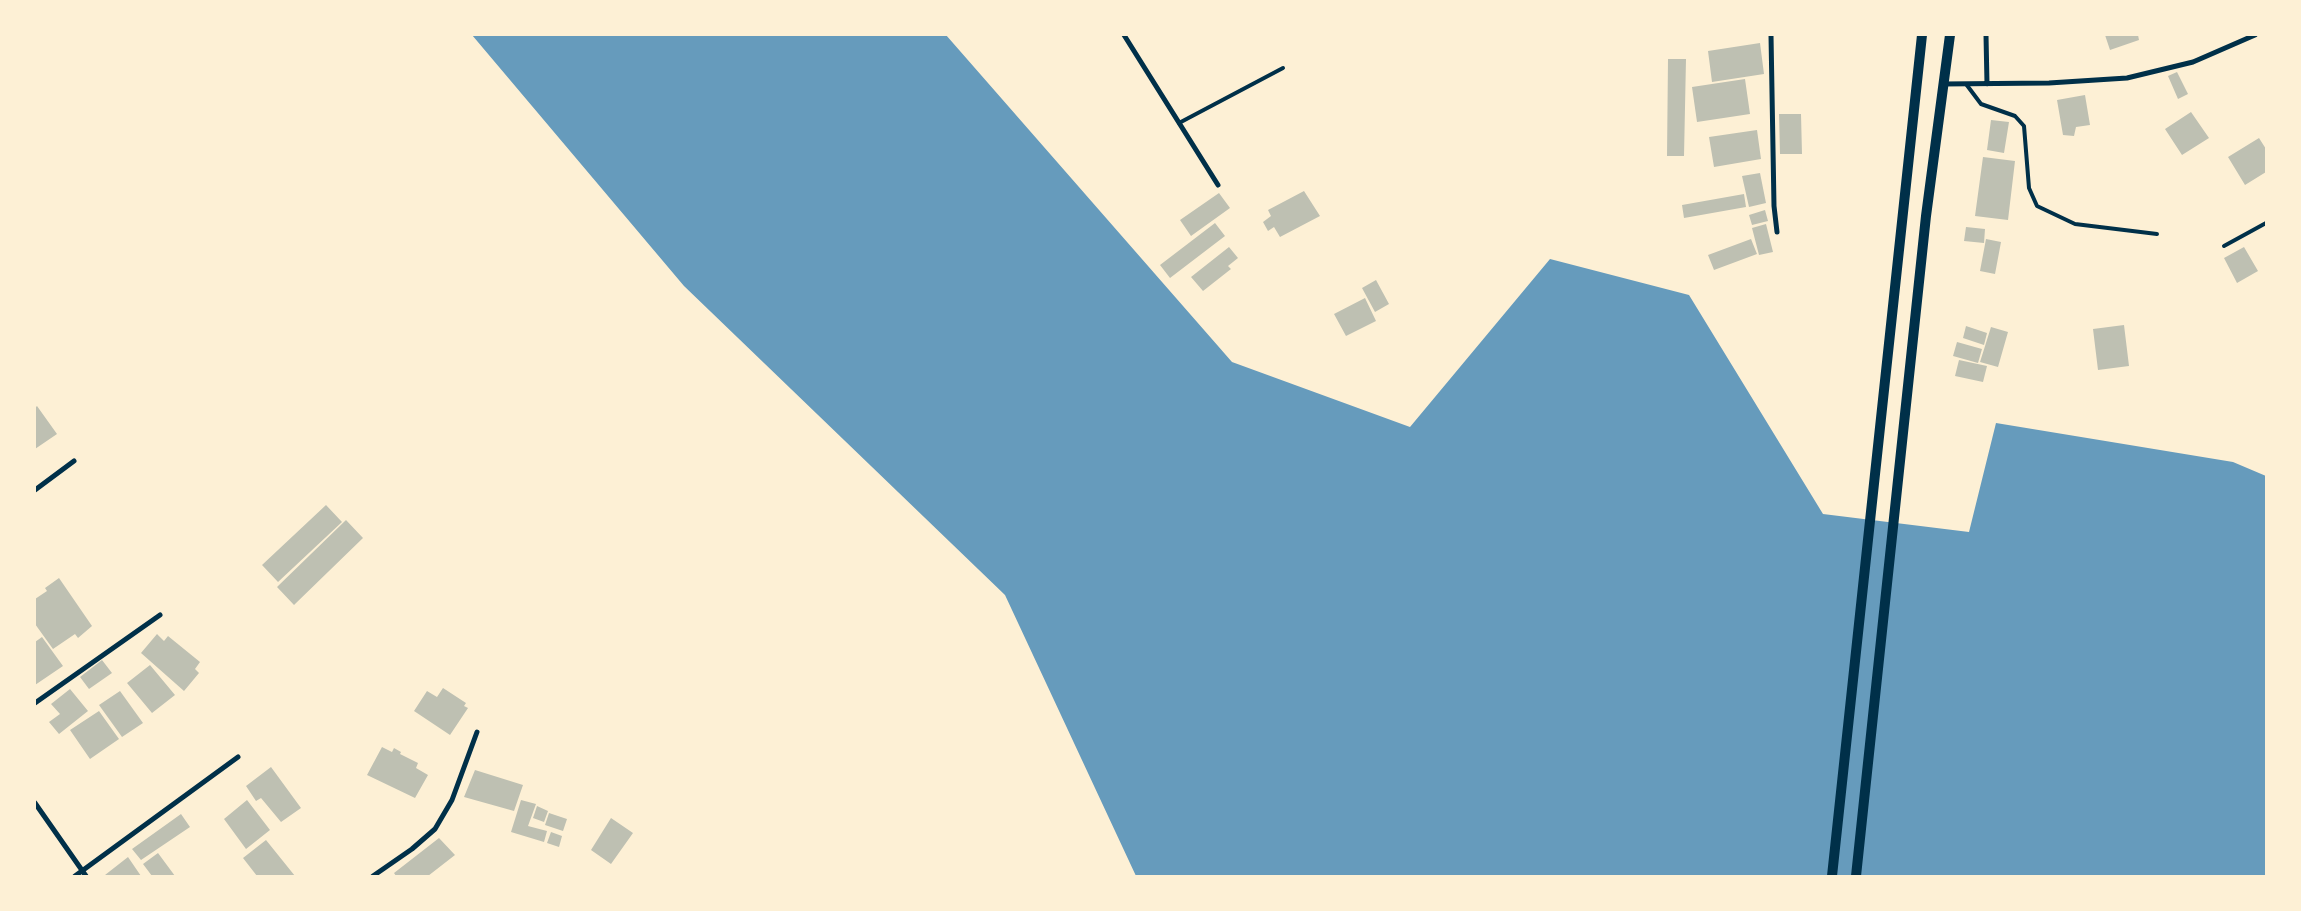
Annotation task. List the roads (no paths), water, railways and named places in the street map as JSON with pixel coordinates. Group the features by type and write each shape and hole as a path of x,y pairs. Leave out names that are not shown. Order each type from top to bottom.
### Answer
{"main road":[{"path":"1832,876 1922,35"},
{"path":"1856,876 1926,216 1950,35"}],"street":[{"path":"1124,35 1218,186"},
{"path":"1771,35 1774,206 1777,232"},
{"path":"1986,35 1987,84"},
{"path":"1943,84 2049,83 2127,78 2193,62 2255,35"},
{"path":"35,490 74,461"},
{"path":"35,702 160,615"},
{"path":"373,876 412,849 435,829 452,800 478,732"},
{"path":"75,876 238,757"},
{"path":"35,803 86,876"}],"lane":[{"path":"1179,124 1283,68"},
{"path":"1966,84 1981,104 2015,116 2024,126 2029,188 2037,206 2075,224 2157,234"},
{"path":"2224,246 2266,223"}],"water":[{"path":"472,35 946,35 1232,362 1410,427 1550,259 1689,295 1823,514 1969,532 1996,423 2233,462 2266,476 2266,876 1136,876 1005,595 684,286"}]}
